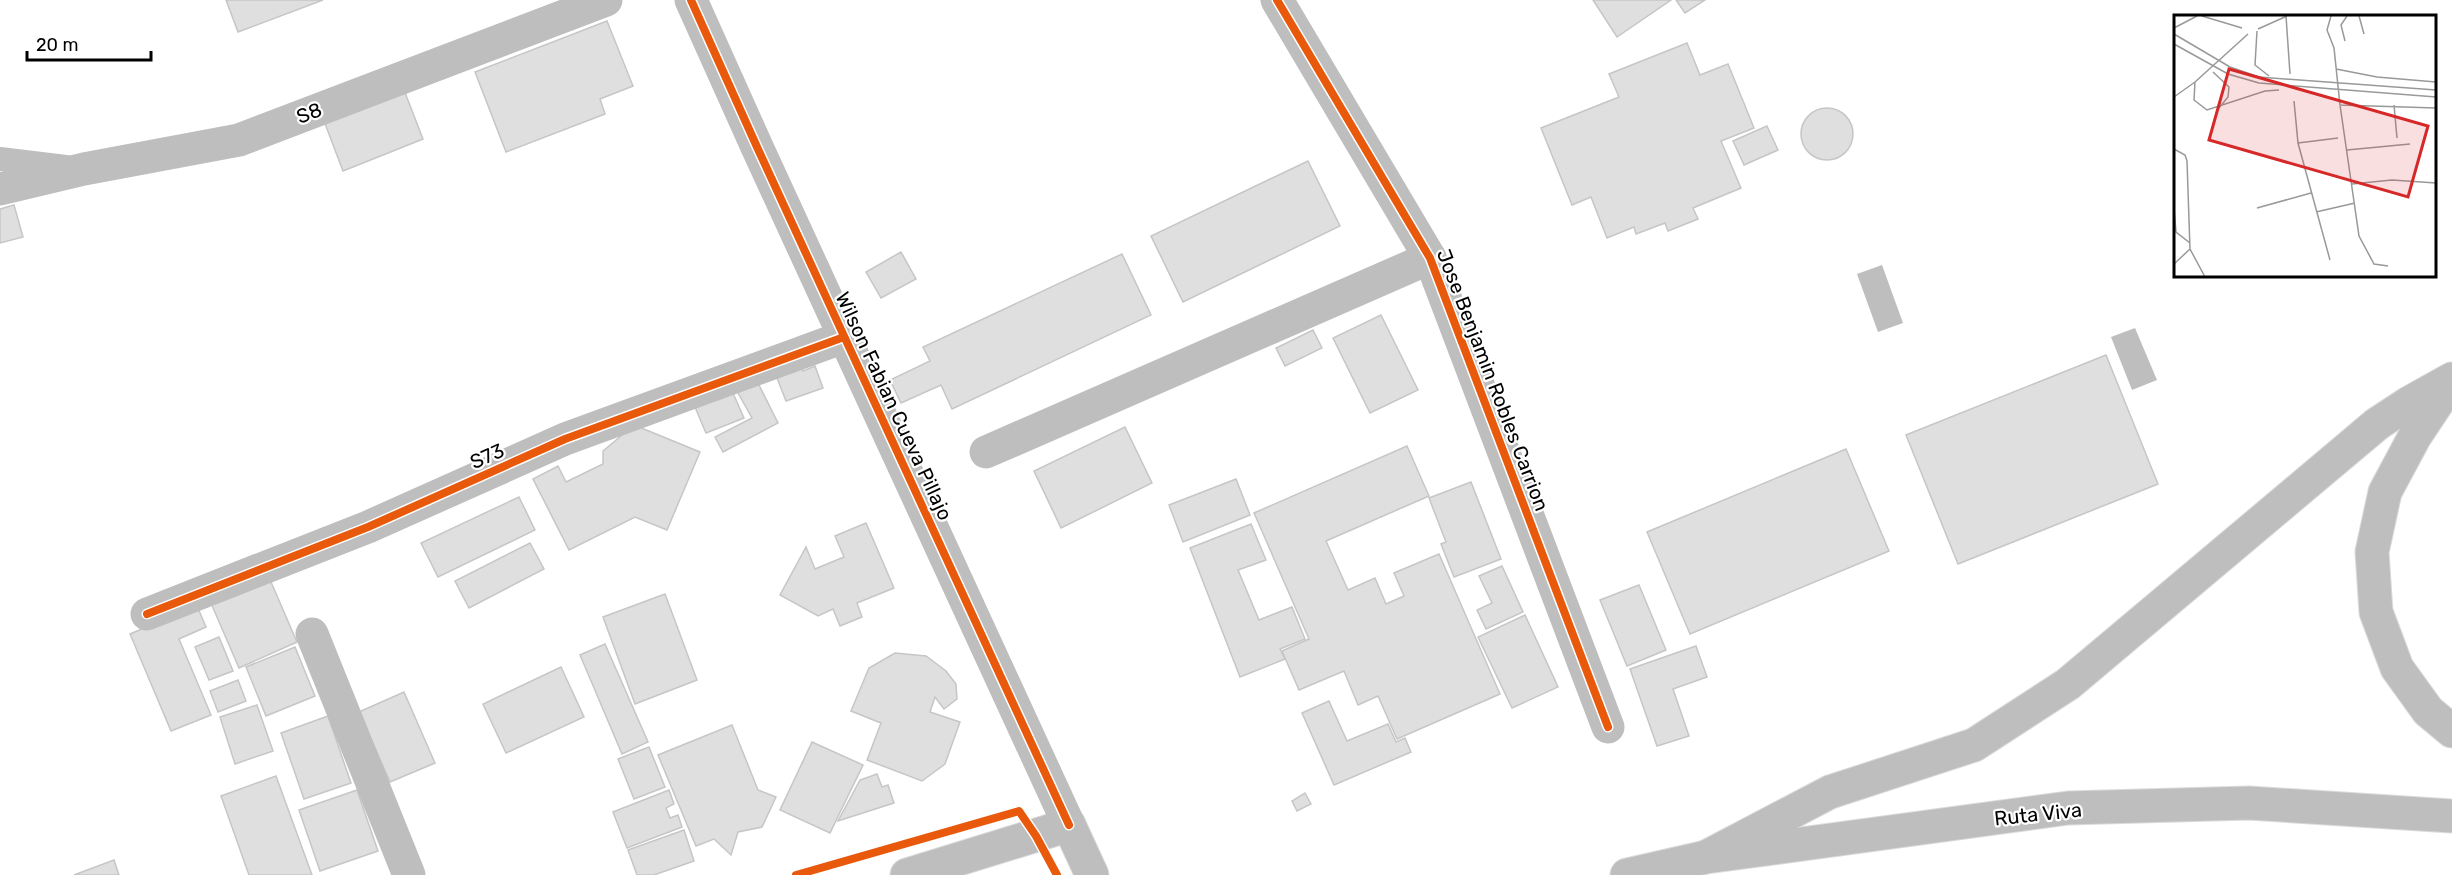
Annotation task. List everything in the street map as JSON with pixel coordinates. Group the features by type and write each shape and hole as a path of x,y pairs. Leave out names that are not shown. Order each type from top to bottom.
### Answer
{"main road":[{"name":"S8","path":"0,189 239,140 606,0"},
{"name":"Wilson Fabian Cueva Pillajo","path":"691,0 1092,875"},
{"name":"Jose Benjamin Robles Carrion","path":"1277,0 1430,258 1608,727"},
{"path":"986,452 1430,258"},
{"name":"S73","path":"147,614 368,527 565,439 844,337"},
{"path":"2452,380 2415,436 2385,492 2372,552 2376,612 2397,668 2428,711 2452,731"},
{"path":"1706,857 1830,792 1974,745 2068,684 2377,424 2409,403 2452,380"},
{"path":"312,634 409,875"},
{"name":"Ruta Viva","path":"1627,875 1706,857 2068,808 2249,803 2452,816"},
{"path":"907,875 1069,825"}],"lane":[{"path":"0,159 84,170"}],"shaded area":[{"path":"1882,265 1903,323 1878,332 1857,274"},
{"path":"2135,328 2157,380 2132,390 2111,337"}],"building":[{"path":"226,0 323,0 238,32"},
{"path":"1593,0 1671,0 1617,37"},
{"path":"1676,0 1705,0 1685,13"},
{"path":"607,21 633,86 600,99 605,114 506,152 475,72"},
{"path":"1687,43 1700,75 1728,64 1754,128 1721,141 1741,188 1693,208 1698,219 1668,231 1665,223 1636,234 1634,227 1607,238 1591,197 1572,205 1541,128 1619,97 1609,74"},
{"path":"404,90 423,139 343,171 324,121"},
{"path":"1827,108 1837,110 1845,116 1851,124 1853,134 1851,144 1845,152 1837,158 1827,160 1817,158 1809,152 1803,144 1801,134 1803,124 1809,116 1817,110"},
{"path":"1767,126 1778,150 1744,165 1733,141"},
{"path":"1308,161 1340,226 1183,302 1151,236"},
{"path":"14,205 23,237 0,243 0,209"},
{"path":"901,252 916,279 881,298 866,272"},
{"path":"1122,254 1151,315 952,409 941,385 901,403 890,380 930,361 923,347"},
{"path":"1381,315 1418,390 1370,413 1333,338"},
{"path":"1313,330 1322,348 1285,366 1276,348"},
{"path":"2106,355 2158,484 1958,564 1906,435"},
{"path":"797,356 803,371 815,366 823,388 786,401 772,365"},
{"path":"757,381 778,423 723,452 715,437 752,418 737,391"},
{"path":"729,384 744,418 706,433 692,400"},
{"path":"634,425 700,452 667,530 635,517 569,550 533,479 558,466 566,482 603,464 603,451"},
{"path":"1125,427 1152,483 1061,528 1034,471"},
{"path":"1407,446 1429,496 1326,541 1348,590 1375,578 1386,604 1404,596 1394,573 1439,554 1500,694 1397,739 1378,696 1358,705 1344,671 1299,690 1282,651 1309,639 1254,513"},
{"path":"1846,449 1889,551 1690,634 1647,532"},
{"path":"1236,479 1250,515 1183,542 1169,505"},
{"path":"1471,482 1501,559 1454,577 1441,544 1446,542 1429,498"},
{"path":"519,497 535,530 438,577 421,543"},
{"path":"866,523 894,588 857,603 862,617 840,626 833,609 818,616 780,595 806,547 815,569 844,557 835,536"},
{"path":"1251,524 1266,560 1238,570 1259,620 1292,607 1305,639 1280,649 1285,659 1240,677 1190,548"},
{"path":"530,543 544,569 469,608 455,581"},
{"path":"1502,566 1523,612 1486,629 1477,610 1492,603 1479,576"},
{"path":"268,575 297,642 239,668 210,601"},
{"path":"1639,585 1666,650 1627,666 1600,600"},
{"path":"665,594 697,680 635,704 603,617"},
{"path":"197,606 206,627 179,639 211,715 171,731 130,634"},
{"path":"1525,615 1558,687 1512,708 1478,637"},
{"path":"219,637 233,671 209,680 195,647"},
{"path":"605,644 648,742 622,754 580,655"},
{"path":"1696,646 1707,677 1673,689 1689,736 1657,746 1630,669"},
{"path":"295,647 315,696 266,716 246,667"},
{"path":"895,653 926,656 946,671 956,684 957,699 944,709 935,697 930,712 960,722 945,764 922,781 867,760 881,723 851,711 869,668"},
{"path":"561,667 584,717 506,753 483,704"},
{"path":"238,680 246,701 218,712 210,691"},
{"path":"404,692 435,763 390,782 359,712"},
{"path":"1329,701 1347,741 1388,724 1396,742 1405,738 1411,752 1334,785 1302,713"},
{"path":"257,705 273,751 235,764 220,717"},
{"path":"328,716 351,783 304,799 281,733"},
{"path":"732,725 758,790 776,797 762,827 738,832 731,855 714,839 696,846 658,755"},
{"path":"812,742 863,765 830,833 780,810"},
{"path":"649,747 665,787 634,799 618,759"},
{"path":"877,774 882,787 888,785 894,803 838,821 860,780"},
{"path":"276,776 312,875 249,875 221,796"},
{"path":"357,790 378,851 320,871 299,810"},
{"path":"669,790 674,804 666,808 670,818 678,815 682,827 627,848 613,812"},
{"path":"1305,793 1311,804 1297,811 1292,801"},
{"path":"684,830 694,861 654,875 637,875 628,850"},
{"path":"114,860 119,875 74,875"}],"cycle path":[{"path":"691,0 1069,825"},
{"path":"1277,0 1430,258 1608,727"},
{"path":"147,614 368,527 565,439 844,337"},
{"path":"796,875 1019,811 1036,836 1057,875"}]}
